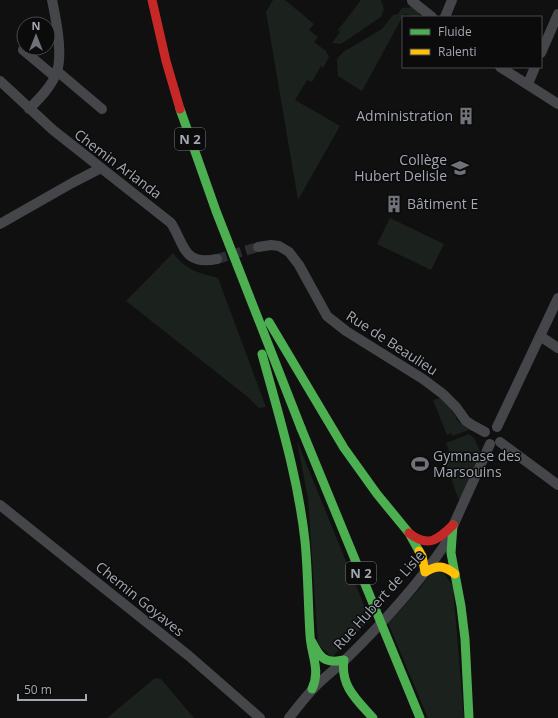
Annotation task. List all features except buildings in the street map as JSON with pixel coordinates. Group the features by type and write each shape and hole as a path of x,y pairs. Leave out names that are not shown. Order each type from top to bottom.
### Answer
{"highway":[{"name":"N 2","path":"152,0 166,58 202,176 240,274 420,718"},
{"path":"240,274 344,448 377,494 409,533 422,556 425,572 433,567 441,566 455,574"},
{"path":"240,274 291,458 297,489 305,541 310,638 316,671 316,680 312,690"},
{"path":"409,533 421,541 430,542 439,538 453,525"},
{"path":"453,525 451,553 461,606 469,718"},
{"path":"310,638 316,651 325,660 334,663 344,660 343,679 373,718"},
{"path":"312,690 325,683 334,683 351,691"}],"street":[{"path":"29,109 50,84 56,74 59,54 56,19 52,0"},
{"path":"446,16 452,0"},
{"path":"412,1 431,16"},
{"path":"542,51 558,14"},
{"path":"31,56 102,109"},
{"path":"502,68 558,104"},
{"path":"528,84 535,68"},
{"name":"Chemin Arlanda","path":"0,81 52,130 171,222 177,232 184,250 191,257 208,261 217,259"},
{"path":"0,224 101,168"},
{"name":"Rue de Beaulieu","path":"258,247 270,245 279,246 289,252 299,265 328,316 346,331 423,379 443,394 456,407 466,421 485,432"},
{"path":"497,428 558,298"},
{"path":"540,336 558,348"},
{"path":"495,443 502,438 502,434 493,426 488,428 485,432 484,436 486,441 495,443 558,485"},
{"name":"Rue Hubert de Lisle","path":"289,718 312,690 344,660 390,612 425,572 444,546 453,525 495,443"},
{"name":"Chemin Goyaves","path":"0,505 189,656 260,718"}],"shaded area":[{"path":"273,0 285,0 314,24 309,30 318,37 314,42 326,51 329,57 323,68 321,66 312,82 307,80 295,100 340,126 298,200 266,12"},
{"path":"361,0 381,0 384,9 381,17 341,44 332,43 340,32 338,30"},
{"path":"415,7 421,11 418,16 404,14 402,16 362,91 338,76 337,59 343,52 382,29 393,15 398,14 402,8"},
{"path":"390,218 444,244 431,270 377,244"},
{"path":"173,253 178,259 193,270 218,278 266,407 259,408 249,398 126,301"},
{"path":"440,398 450,407 458,421 469,430 452,436 452,433 447,435 433,400"},
{"path":"469,434 474,438 482,455 462,504 458,498 442,453 449,451 446,443"},
{"path":"297,441 370,620 332,657 318,645 308,499"},
{"path":"441,569 453,586 464,718 428,718 388,623 420,588 431,573"},
{"path":"155,678 161,679 194,718 107,718"}],"tunnel":[{"path":"217,259 258,247"}],"traffic: fast":[{"path":"180,109 216,211 301,428"},
{"path":"269,322 344,448 377,494 409,533 419,551"},
{"path":"262,354 293,470 302,517 306,553 310,635 316,669 315,682 312,689"},
{"path":"301,428 420,718"},
{"path":"453,525 451,553 461,606 465,639 469,718"},
{"path":"312,642 324,658 332,661 344,660 343,669 347,685 356,699 373,718"}],"traffic: slow":[{"path":"419,551 422,556 425,572 433,568 440,567 455,574"}],"traffic: jam":[{"path":"152,0 166,61 180,109"},
{"path":"409,533 416,538 427,541 442,535 453,525"}],"place":[{"name":"Administration","path":"466,116"},
{"name":"Collège Hubert Delisle","path":"460,168"},
{"name":"Bâtiment E","path":"394,204"},
{"name":"Gymnase des Marsouins","path":"420,464"}]}
